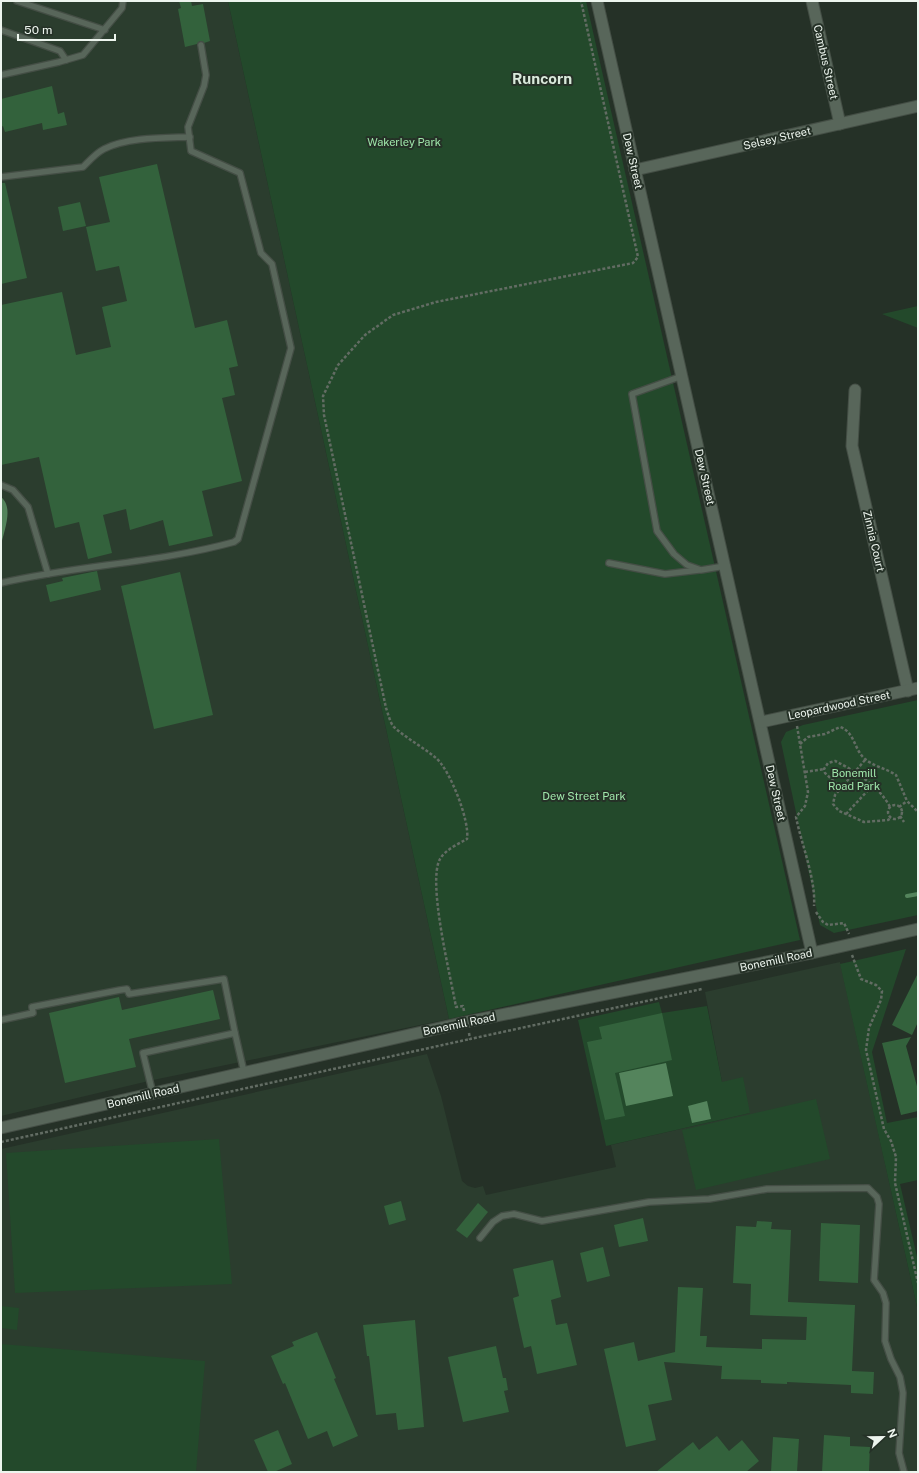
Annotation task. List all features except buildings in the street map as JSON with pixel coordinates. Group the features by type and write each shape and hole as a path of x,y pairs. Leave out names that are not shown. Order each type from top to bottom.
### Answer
{"street":[{"name":"Dew Street","path":"597,1 812,953"},
{"name":"Cambus Street","path":"812,1 840,124"},
{"name":"Selsey Street","path":"635,170 918,106"},
{"name":"Zinnia Court","path":"855,390 852,446 913,689"},
{"name":"Leopardwood Street","path":"761,722 913,689"},
{"name":"Bonemill Road","path":"1,1128 466,1022 812,953 918,929"}],"lane":[{"path":"18,1 105,30"},
{"path":"1,75 66,60 83,54 105,30 122,8 124,1"},
{"path":"1,30 60,51 66,60"},
{"path":"1,583 48,574 204,550 234,542 238,538 291,348 272,264 261,253 240,173 191,151 188,127 204,86 206,75 200,45"},
{"path":"1,177 84,167 93,157 105,148 126,142 150,138 190,137"},
{"path":"682,376 632,394 657,531 674,554 687,565 701,570"},
{"path":"1,485 13,490 28,507 48,574"},
{"path":"609,563 665,574 725,566"},
{"path":"1,1020 33,1013 32,1007 120,990 126,989 129,994 224,979 244,1072"},
{"path":"153,1094 143,1053 235,1033"},
{"path":"480,1238 493,1222 502,1216 514,1214 542,1221 649,1202 709,1199 767,1189 868,1188 877,1197 879,1204 874,1280 883,1293 886,1303 885,1341 891,1359 900,1377 903,1393 899,1453 904,1472"}],"path":[{"path":"470,1039 463,1006 456,1007 437,905 435,876 441,858 467,839 468,833 466,820 453,784 438,759 393,726 386,708 324,415 323,396 338,365 365,335 393,315 436,302 633,263 638,257 581,1"},
{"path":"797,725 808,792 805,806 796,817 802,837 814,893 814,907 817,916 828,926 844,923 849,933 850,944 858,976 864,981 876,985 882,991 881,1000 869,1028 866,1050 884,1129 891,1141 896,1157 895,1183 918,1283"},
{"path":"800,744 808,737 825,734 840,727 845,729 852,736 865,760 896,775 907,800 918,812"},
{"path":"865,760 841,788 833,799 833,804 839,811 864,822 888,820 890,818 896,819 900,816"},
{"path":"805,772 824,769 828,763 835,761 854,772 872,786 890,807"},
{"path":"824,769 825,773 841,788"},
{"path":"846,814 872,786"},
{"path":"899,807 907,800"},
{"path":"890,807 894,805 899,807 902,812 900,816 904,822"},
{"path":"890,807 888,812 890,818"},
{"path":"1,1142 702,989"}],"shaded area":[{"path":"1,1 228,1 449,1019 153,1080 1,1116"},
{"path":"1,497 5,501 8,513 1,545"},
{"path":"840,962 918,1311 918,1472 1,1472 1,1149 427,1054 441,1096 462,1181 468,1186 475,1188 483,1186 486,1195 616,1167 611,1145 750,1113 722,1082 705,992"},
{"path":"666,1063 673,1096 626,1106 619,1073"},
{"path":"707,1101 711,1119 692,1123 688,1106"}],"green space":[{"name":"Dew Street Park","path":"228,1 586,1 800,940 449,1019"},
{"path":"918,306 918,328 882,314"},
{"name":"Bonemill Road Park","path":"918,700 918,915 834,933 820,925 781,742 786,732 803,725"},
{"path":"906,949 872,1052 887,1123 918,1117 918,1180 900,1184 918,1261 918,1311 840,964"},
{"path":"659,1002 662,1013 707,1006 722,1082 743,1077 750,1113 606,1146 578,1020"},
{"path":"816,1099 830,1159 696,1190 682,1130"},
{"path":"219,1139 232,1284 15,1293 6,1153"},
{"path":"1,1306 19,1308 17,1330 1,1328"},
{"path":"1,1344 205,1361 196,1472 1,1472"}],"waterway":[{"path":"907,896 918,894"}],"district":[{"name":"Runcorn","path":"542,79"}],"park label":[{"name":"Wakerley Park","path":"404,142"}]}
